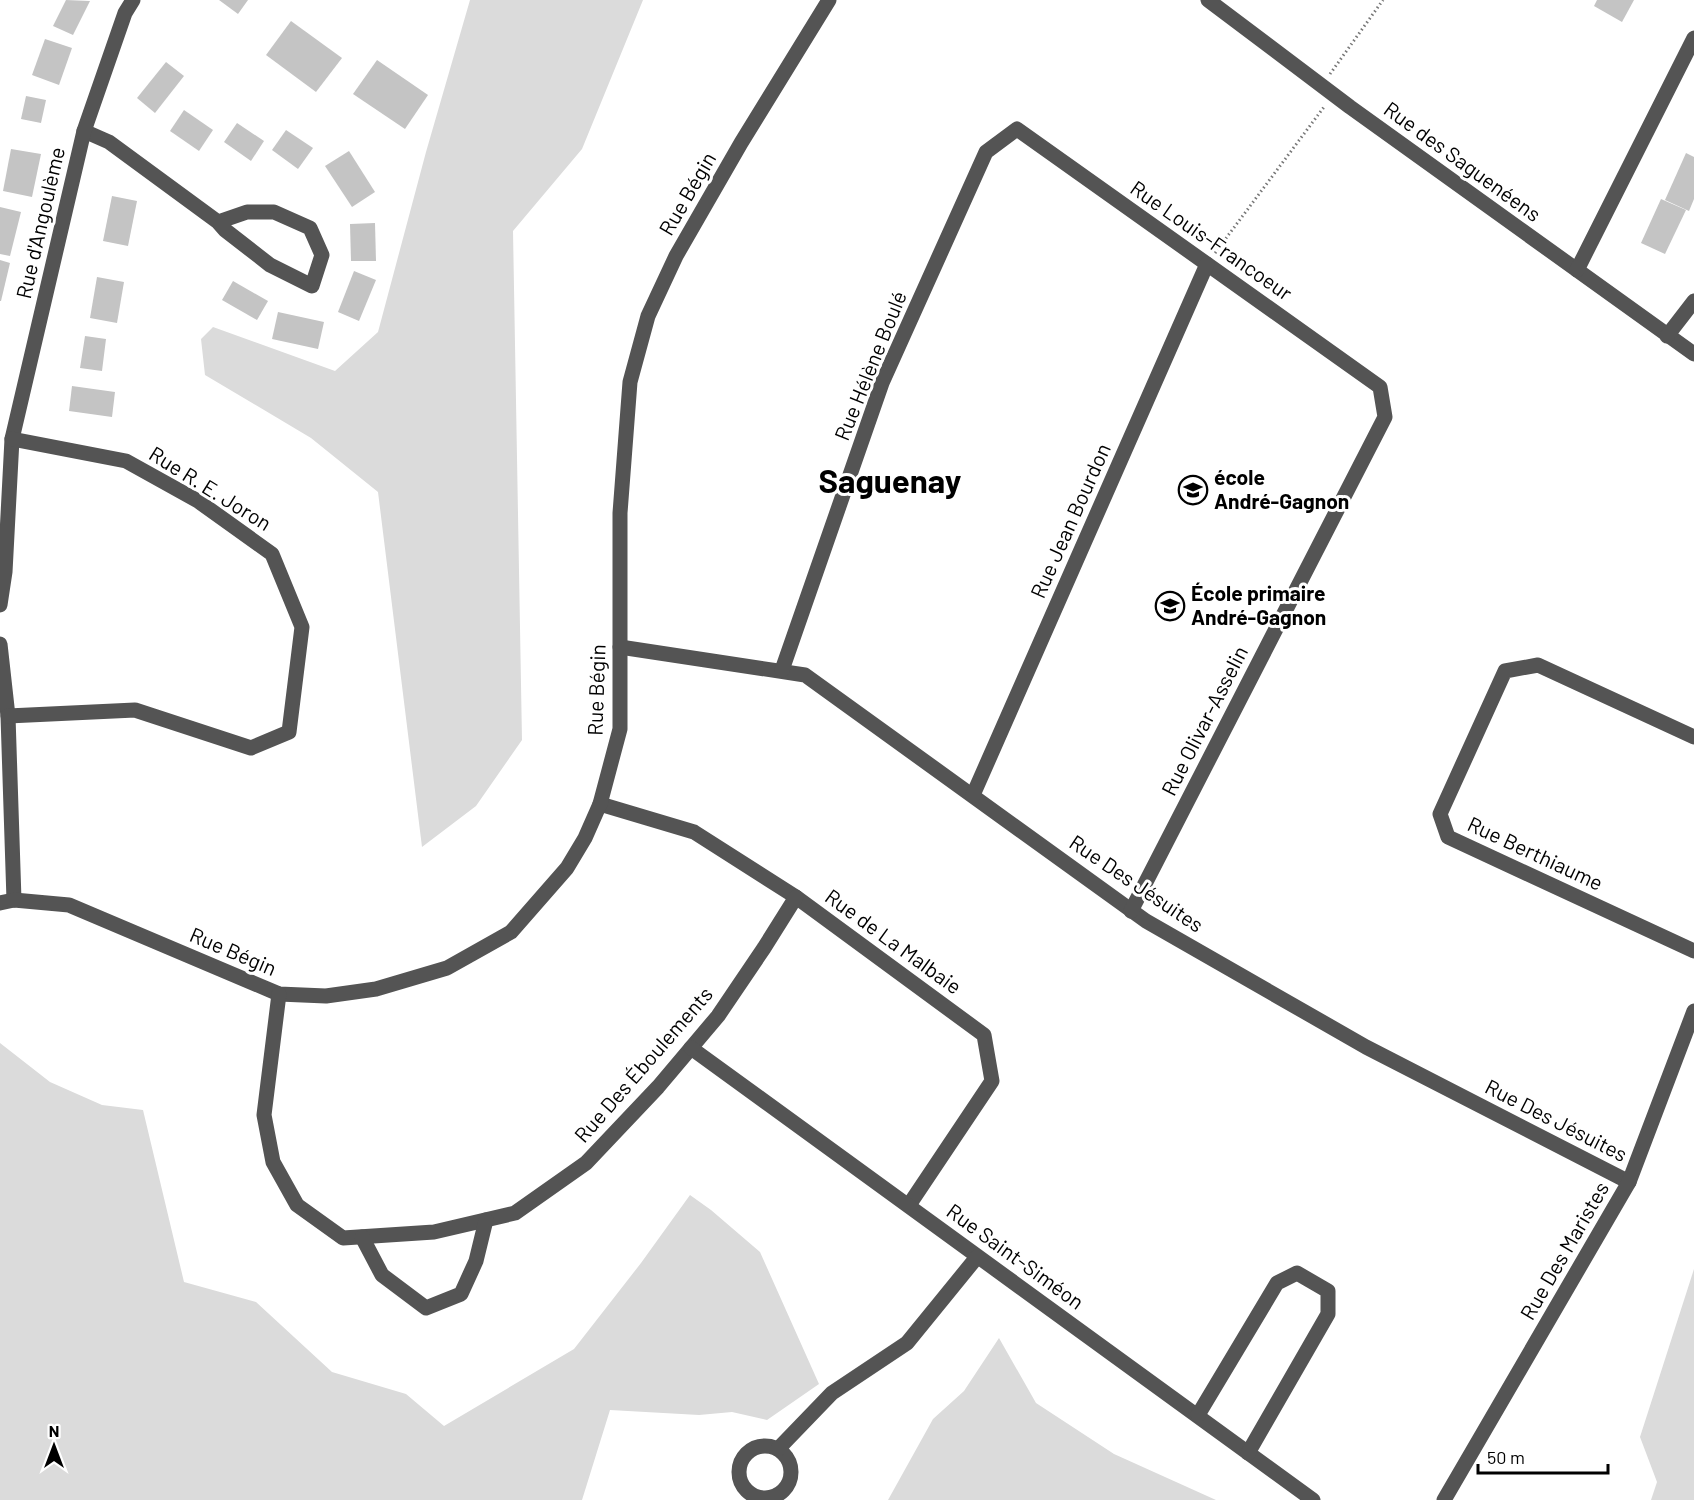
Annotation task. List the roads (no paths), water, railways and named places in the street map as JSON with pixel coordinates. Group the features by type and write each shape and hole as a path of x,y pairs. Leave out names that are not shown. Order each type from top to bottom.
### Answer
{"street":[{"name":"Rue d'Angoulème","path":"0,605 5,573 12,439 84,131 126,13 133,0"},
{"name":"Rue Bégin","path":"7,902 69,905 279,994 326,996 376,989 447,968 511,932 567,868 585,838 600,804 620,729 620,513 630,382 648,316 682,245 741,143 829,0"},
{"name":"Rue des Saguenéens","path":"1208,0 1327,90 1694,354"},
{"path":"1577,270 1694,38"},
{"name":"Rue Louis-Francoeur","path":"1017,129 1380,387"},
{"name":"Rue Hélène Boulé","path":"782,670 882,383 986,152 1017,129"},
{"path":"84,131 110,142 218,222 270,266 312,286 322,255 310,228 274,212 247,212 218,222"},
{"name":"Rue Jean Bourdon","path":"973,795 1207,264"},
{"path":"1667,336 1694,301"},
{"name":"Rue Olivar-Asselin","path":"1131,911 1384,417 1380,387"},
{"name":"Rue R. E. Joron","path":"8,716 135,710 251,748 288,732 302,627 272,554 198,501 126,461 12,439"},
{"path":"0,644 8,716 7,902"},
{"name":"Rue Des Jésuites","path":"620,646 806,675 1146,921 1366,1047 1629,1182"},
{"name":"Rue Berthiaume","path":"1694,737 1538,665 1505,671 1440,814 1448,837 1694,951"},
{"name":"Rue de La Malbaie","path":"600,804 693,832 796,897 984,1035 992,1080 909,1205"},
{"name":"Rue Des Éboulements","path":"279,994 264,1115 273,1162 297,1204 343,1238 434,1232 515,1213 586,1163 658,1087 718,1016 796,897"},
{"name":"Rue Des Maristes","path":"1444,1500 1629,1182 1694,1011"},
{"name":"Rue Saint-Siméon","path":"691,1048 1314,1500"},
{"path":"362,1237 382,1275 426,1308 461,1294 476,1261 486,1220"},
{"path":"778,1449 832,1393 907,1343 977,1257"},
{"path":"1198,1415 1277,1283 1297,1273 1328,1291 1328,1314 1248,1453"}],"place":[{"name":"école André-Gagnon","path":"1193,490"},
{"name":"École primaire André-Gagnon","path":"1170,606"}],"district":[{"name":"Saguenay","path":"890,481"}]}
